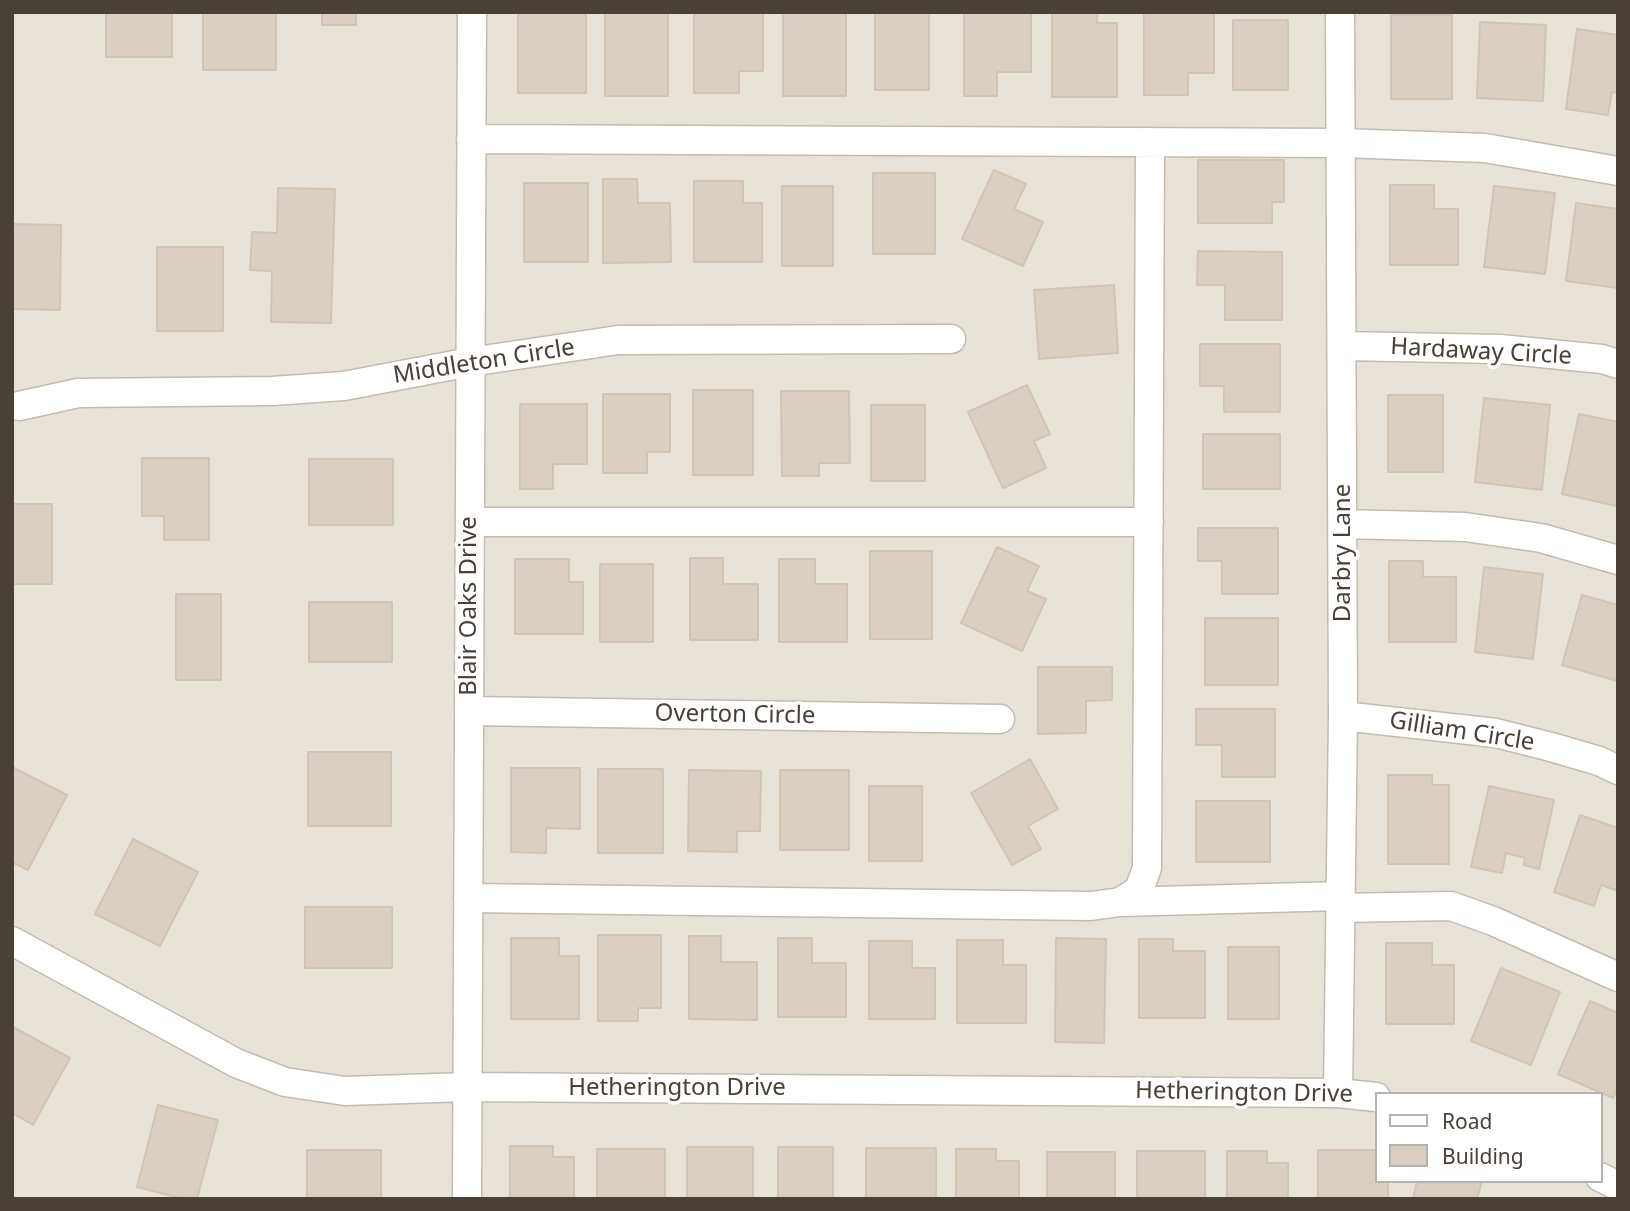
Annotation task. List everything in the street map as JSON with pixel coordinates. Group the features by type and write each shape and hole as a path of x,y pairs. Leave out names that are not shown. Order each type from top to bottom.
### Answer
{"street":[{"name":"Blair Oaks Drive","path":"467,1199 472,12"},
{"name":"Darbry Lane","path":"1338,1093 1343,716 1340,12"},
{"path":"471,139 1342,143 1485,148 1618,171"},
{"path":"1120,902 1139,890 1147,868 1150,142"},
{"name":"Middleton Circle","path":"19,406 78,393 272,391 344,386 470,362 618,341 951,339"},
{"name":"Hardaway Circle","path":"1343,346 1500,349 1602,359 1618,364"},
{"path":"470,522 1149,522"},
{"path":"1343,524 1465,527 1541,538 1618,561"},
{"name":"Overton Circle","path":"469,711 1000,719"},
{"name":"Gilliam Circle","path":"1343,716 1496,733 1598,761 1618,770"},
{"path":"468,898 1091,906 1120,902 1340,902 1451,906 1493,921 1618,977"},
{"name":"Hetherington Drive","path":"12,941 236,1063 285,1082 345,1091 467,1087 1338,1093 1374,1097"},
{"path":"1602,1178 1618,1186"}],"shaded area":[{"path":"12,12 1618,12 1618,1199 12,1199"}],"building":[{"path":"106,12 172,12 172,57 106,57"},
{"path":"203,12 276,12 276,70 203,70"},
{"path":"322,12 356,12 356,25 322,25"},
{"path":"518,12 586,12 586,93 518,93"},
{"path":"605,12 668,12 668,96 605,96"},
{"path":"694,12 763,12 763,71 739,71 739,93 694,93"},
{"path":"875,12 929,12 929,90 875,90"},
{"path":"783,13 846,13 846,96 783,96"},
{"path":"964,13 1031,13 1031,72 997,72 997,96 964,96"},
{"path":"1052,13 1097,13 1097,23 1117,23 1117,97 1052,97"},
{"path":"1144,13 1214,13 1214,73 1188,73 1188,95 1144,95"},
{"path":"1391,15 1452,15 1452,99 1391,99"},
{"path":"1233,20 1288,20 1288,90 1233,90"},
{"path":"1480,22 1546,25 1543,101 1477,98"},
{"path":"1577,29 1618,35 1618,93 1612,92 1608,115 1566,109"},
{"path":"1198,160 1284,160 1284,202 1272,202 1272,223 1198,223"},
{"path":"994,170 1026,184 1014,209 1043,222 1023,266 962,239"},
{"path":"873,173 935,173 935,254 873,254"},
{"path":"603,179 637,179 638,203 670,203 671,262 603,263"},
{"path":"694,181 743,181 743,203 762,203 762,262 694,262"},
{"path":"524,183 588,183 588,262 524,262"},
{"path":"1390,185 1434,185 1434,209 1458,209 1458,265 1390,265"},
{"path":"782,186 833,186 833,266 782,266"},
{"path":"1494,186 1555,193 1545,274 1484,267"},
{"path":"278,188 335,189 331,323 271,322 272,271 250,270 252,232 277,233"},
{"path":"1576,203 1618,209 1618,288 1566,281"},
{"path":"12,224 61,225 60,310 12,309"},
{"path":"157,247 223,247 223,331 157,331"},
{"path":"1198,251 1282,252 1282,320 1225,320 1225,285 1197,285"},
{"path":"1114,285 1118,353 1039,359 1034,290"},
{"path":"1200,344 1280,344 1280,412 1224,412 1224,386 1200,386"},
{"path":"1027,385 1050,434 1034,441 1046,468 1003,488 968,412"},
{"path":"693,390 753,390 753,475 693,475"},
{"path":"781,391 849,391 850,463 819,463 819,476 782,476"},
{"path":"603,394 670,394 670,452 647,452 647,473 603,473"},
{"path":"1388,395 1443,395 1443,472 1388,472"},
{"path":"1484,398 1550,405 1542,490 1475,482"},
{"path":"520,404 587,404 587,464 553,464 553,489 520,489"},
{"path":"871,405 925,405 925,481 871,481"},
{"path":"1579,414 1618,422 1617,506 1562,494"},
{"path":"1203,434 1280,434 1280,489 1203,489"},
{"path":"142,458 209,458 209,540 164,540 164,516 142,516"},
{"path":"309,459 393,459 393,525 309,525"},
{"path":"12,504 52,504 52,584 12,584"},
{"path":"1198,528 1278,528 1278,594 1222,594 1222,561 1198,561"},
{"path":"997,547 1039,566 1027,591 1046,599 1022,651 961,623"},
{"path":"870,551 932,551 932,639 870,639"},
{"path":"690,558 723,558 723,584 758,584 758,640 690,640"},
{"path":"515,559 569,559 569,582 583,582 583,634 515,634"},
{"path":"779,559 815,559 815,584 847,584 847,642 779,642"},
{"path":"1389,561 1423,561 1423,577 1456,577 1456,642 1389,642"},
{"path":"600,564 653,564 653,642 600,642"},
{"path":"1484,567 1543,574 1533,659 1475,652"},
{"path":"176,594 221,594 221,680 176,680"},
{"path":"1582,595 1618,605 1617,681 1562,665"},
{"path":"309,602 392,602 392,662 309,662"},
{"path":"1205,618 1278,618 1278,685 1205,685"},
{"path":"1038,667 1112,667 1112,700 1086,701 1086,733 1038,734"},
{"path":"1196,709 1275,709 1275,777 1222,777 1222,745 1196,745"},
{"path":"308,752 391,752 391,826 308,826"},
{"path":"1030,759 1058,809 1028,826 1041,849 1012,865 971,793"},
{"path":"12,767 67,795 28,870 12,862"},
{"path":"511,768 580,768 580,829 546,828 546,853 511,852"},
{"path":"598,769 663,769 663,853 598,853"},
{"path":"689,770 761,771 760,831 737,831 737,852 688,851"},
{"path":"780,770 849,770 849,850 780,850"},
{"path":"1388,775 1432,775 1432,785 1449,785 1449,864 1388,864"},
{"path":"869,786 922,786 922,861 869,861"},
{"path":"1489,786 1554,800 1539,869 1524,865 1525,858 1506,853 1502,873 1471,867"},
{"path":"1196,801 1270,801 1270,862 1196,862"},
{"path":"1580,815 1618,828 1618,891 1601,885 1594,906 1554,892"},
{"path":"133,839 198,872 160,946 95,914"},
{"path":"305,907 392,907 392,968 305,968"},
{"path":"598,935 661,935 661,1008 638,1008 638,1021 598,1021"},
{"path":"689,936 721,936 721,962 757,962 757,1020 689,1019"},
{"path":"511,938 559,938 559,956 579,956 579,1019 511,1019"},
{"path":"778,938 812,938 812,963 846,963 846,1017 778,1017"},
{"path":"1056,938 1106,939 1104,1043 1055,1042"},
{"path":"1139,939 1173,939 1173,951 1205,951 1205,1018 1139,1018"},
{"path":"957,940 1003,940 1003,965 1026,965 1026,1023 957,1023"},
{"path":"869,941 912,941 912,968 935,968 935,1019 869,1019"},
{"path":"1386,943 1432,943 1432,965 1454,965 1454,1024 1386,1024"},
{"path":"1228,947 1279,947 1279,1019 1228,1019"},
{"path":"1501,968 1560,992 1531,1065 1471,1041"},
{"path":"1590,1001 1618,1013 1618,1088 1613,1098 1558,1074"},
{"path":"13,1027 70,1058 33,1125 12,1113"},
{"path":"158,1105 218,1120 197,1199 184,1199 137,1187"},
{"path":"510,1146 553,1146 553,1157 574,1157 574,1199 510,1199"},
{"path":"687,1147 753,1147 753,1199 687,1199"},
{"path":"778,1147 833,1147 833,1199 778,1199"},
{"path":"866,1148 936,1148 936,1199 866,1199"},
{"path":"597,1149 665,1149 665,1199 597,1199"},
{"path":"956,1149 996,1149 996,1161 1019,1161 1019,1199 956,1199"},
{"path":"307,1150 381,1150 381,1199 307,1199"},
{"path":"1318,1150 1374,1150 1374,1183 1388,1183 1388,1199 1318,1199"},
{"path":"1137,1151 1205,1151 1205,1199 1137,1199"},
{"path":"1227,1151 1267,1151 1267,1163 1288,1163 1288,1199 1227,1199"},
{"path":"1047,1152 1115,1152 1115,1199 1047,1199"},
{"path":"1417,1183 1481,1183 1477,1199 1413,1199"}]}
